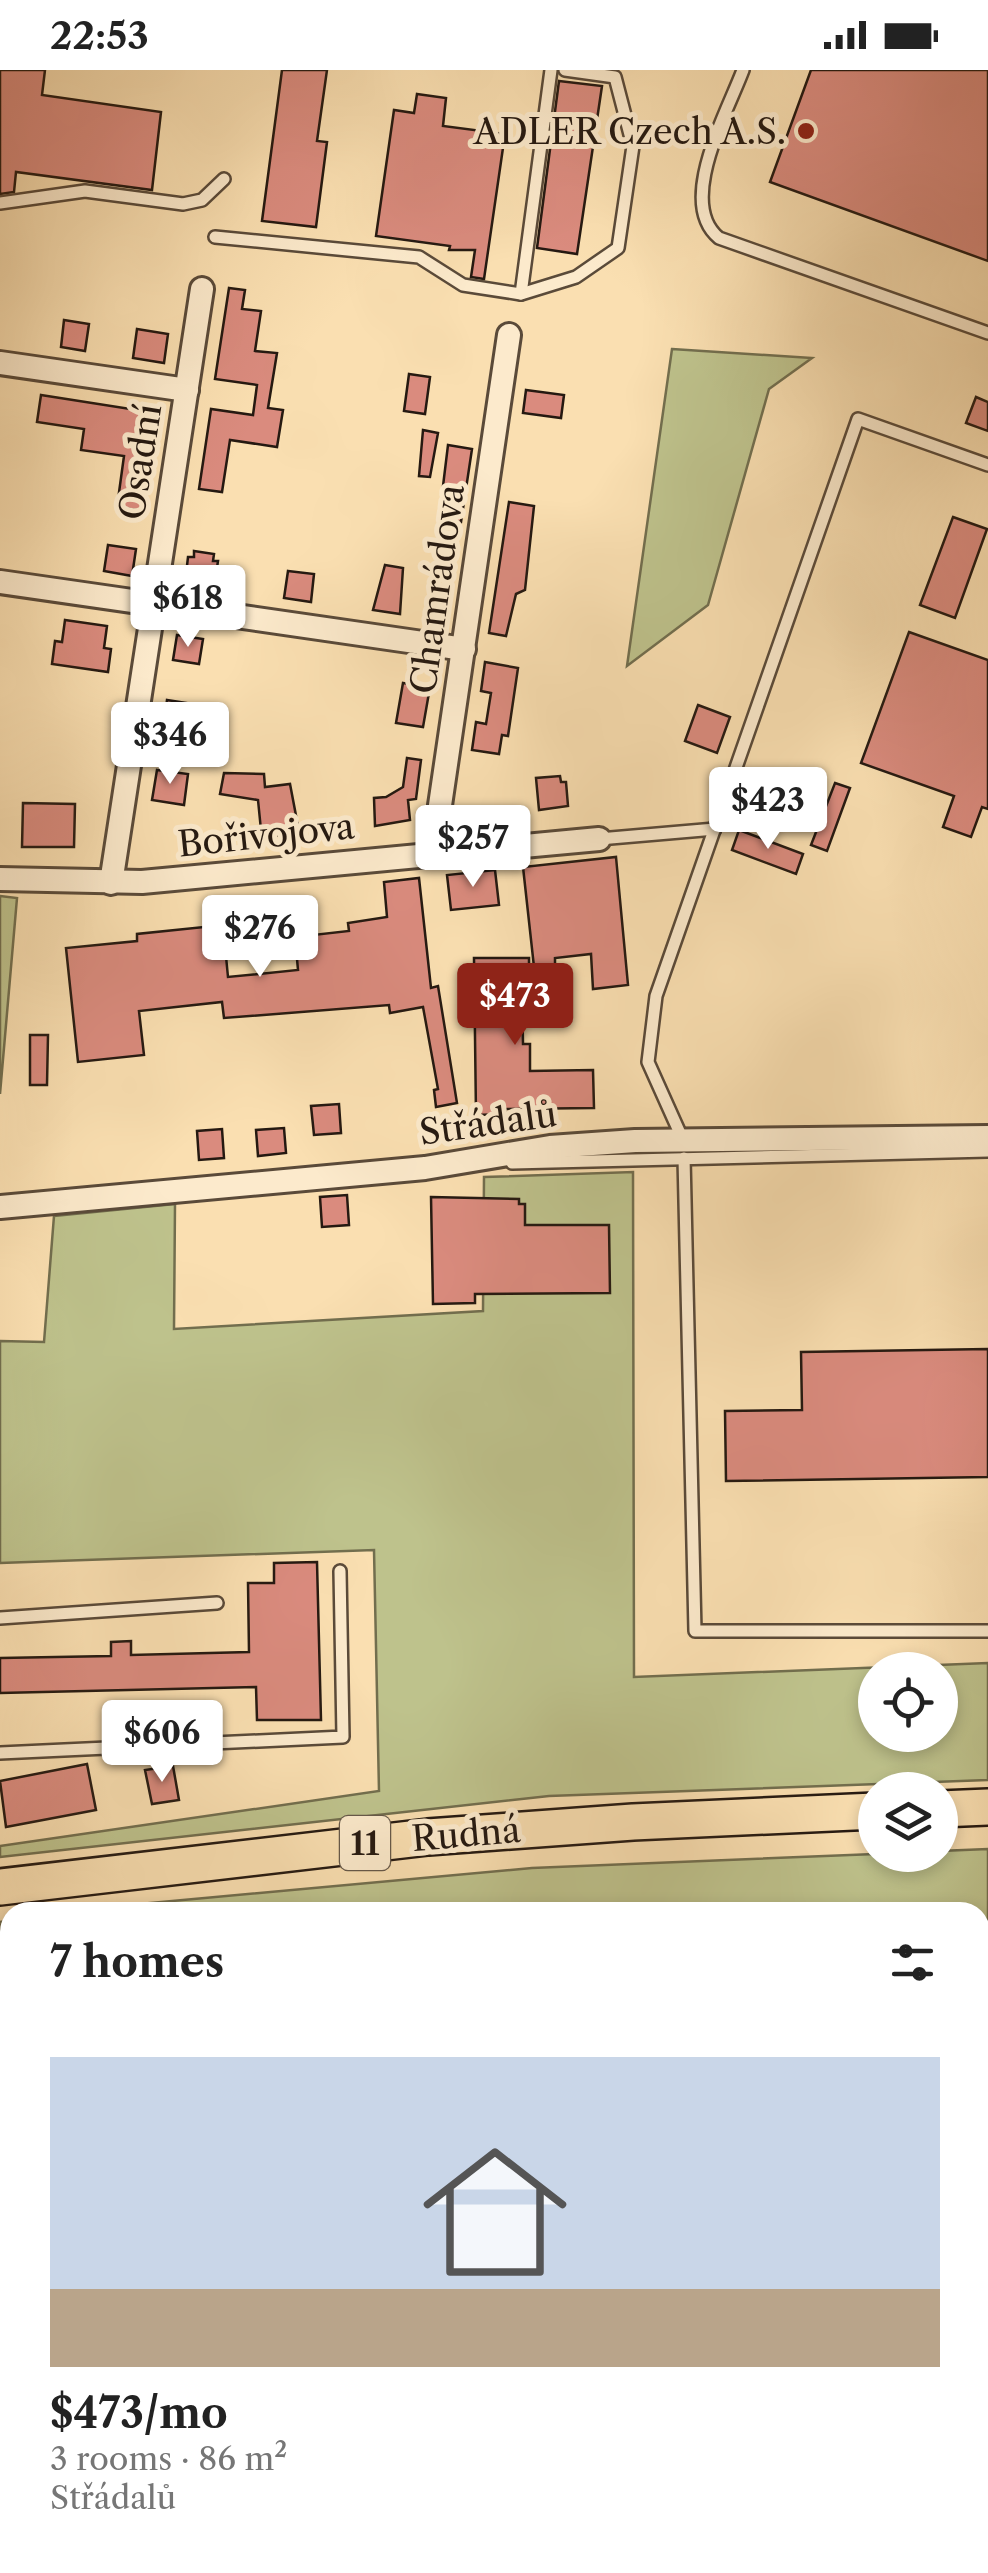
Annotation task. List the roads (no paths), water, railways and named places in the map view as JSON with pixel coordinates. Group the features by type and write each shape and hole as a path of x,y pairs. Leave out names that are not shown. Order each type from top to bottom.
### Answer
{"main road":[{"path":"958,1808 988,1806"},
{"name":"Rudná","path":"0,1887 261,1854 496,1831 858,1813"}],"street":[{"name":"Osadní","path":"111,883 202,289"},
{"name":"Chamrádova","path":"434,853 510,334"},
{"path":"0,363 187,390"},
{"path":"0,582 464,650"},
{"name":"Bořivojova","path":"0,880 111,883 216,877 599,839"},
{"name":"Střádalů","path":"0,1207 458,1162 550,1147 684,1150 988,1137"}],"lane":[{"path":"520,294 550,70"},
{"path":"214,237 419,257 462,285 520,294 576,276 618,248 633,146 615,76 565,70"},
{"path":"743,70 704,177 702,216 708,230 719,238 988,333"},
{"path":"0,203 85,191 183,204 202,200 224,179"},
{"path":"988,466 858,420 656,996 648,1062 684,1150 695,1631 988,1631"},
{"path":"599,839 715,829"},
{"path":"684,1150 988,1151"},
{"path":"0,1754 342,1737 340,1571"},
{"path":"0,1618 217,1603"}],"place":[{"name":"ADLER Czech A.S.","path":"806,131"}]}
